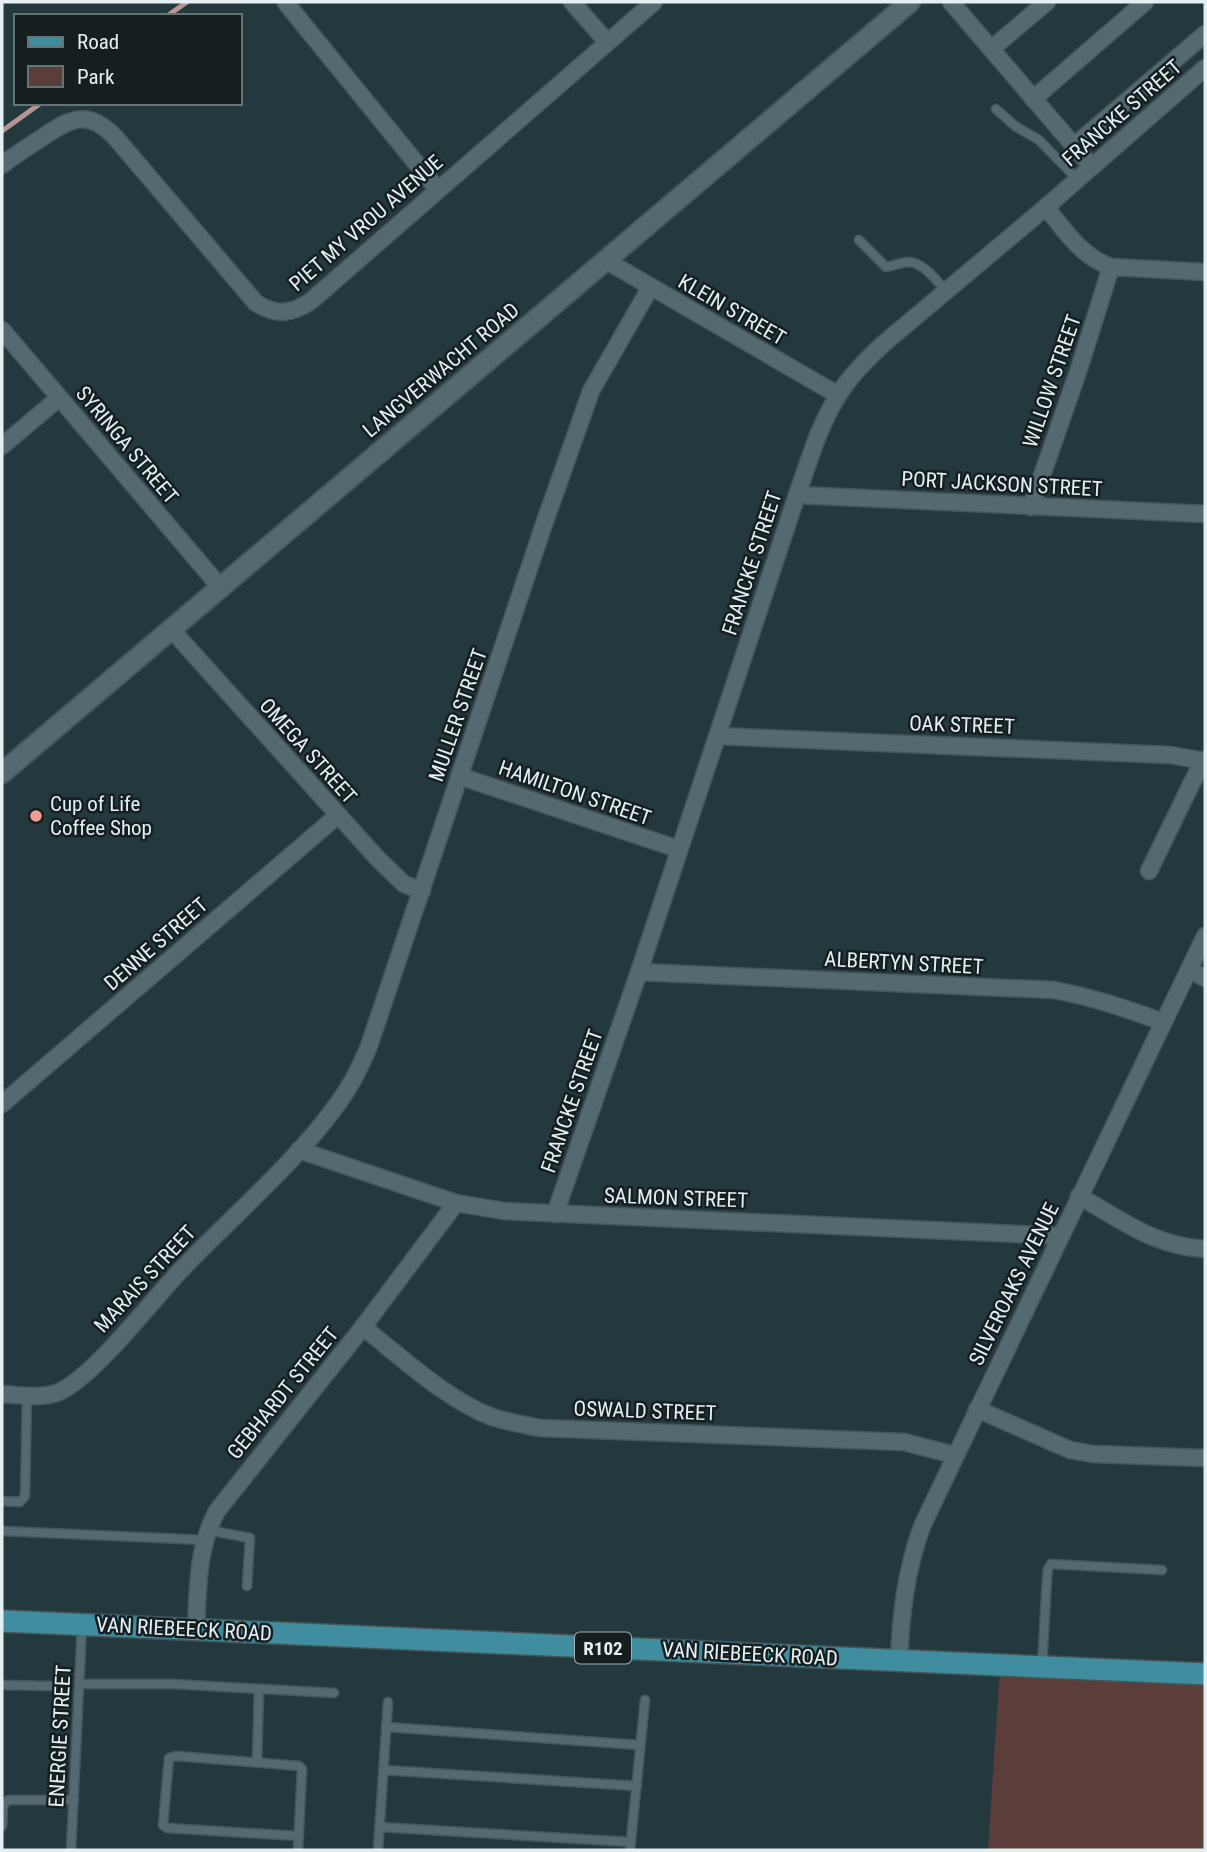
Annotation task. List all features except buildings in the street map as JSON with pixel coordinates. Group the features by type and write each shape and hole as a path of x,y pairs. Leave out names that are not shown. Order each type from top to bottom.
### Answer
{"main road":[{"name":"VAN RIEBEECK ROAD","path":"2,1621 1205,1674"}],"street":[{"path":"572,2 607,42"},
{"name":"PIET MY VROU AVENUE","path":"2,165 67,121 88,119 106,127 256,303 266,310 279,313 298,309 311,301 654,2"},
{"name":"LANGVERWACHT ROAD","path":"2,773 910,2"},
{"path":"951,2 1092,167"},
{"path":"991,49 1047,2"},
{"path":"1033,99 1145,2"},
{"path":"286,3 438,190"},
{"path":"1073,146 1205,34"},
{"name":"FRANCKE STREET","path":"555,1214 639,972 797,495 819,433 838,395 861,365 882,345 1205,68"},
{"path":"1046,207 1084,254 1111,268 1205,272"},
{"name":"KLEIN STREET","path":"605,260 838,395"},
{"name":"WILLOW STREET","path":"1031,507 1111,268"},
{"name":"MULLER STREET","path":"299,1150 339,1103 369,1046 591,391 650,288"},
{"name":"SYRINGA STREET","path":"2,330 221,588"},
{"path":"2,446 59,398"},
{"name":"PORT JACKSON STREET","path":"797,495 1205,514"},
{"name":"OMEGA STREET","path":"171,629 337,816 404,884 422,891"},
{"name":"OAK STREET","path":"717,736 1170,755 1204,761"},
{"path":"1149,871 1204,761"},
{"name":"HAMILTON STREET","path":"459,776 678,849"},
{"name":"DENNE STREET","path":"2,1104 337,816"},
{"name":"SILVEROAKS AVENUE","path":"899,1661 902,1605 913,1549 954,1455 1205,936"},
{"path":"1189,970 1205,978"},
{"name":"ALBERTYN STREET","path":"639,972 1054,990 1115,1004 1163,1023"},
{"name":"SALMON STREET","path":"299,1150 456,1203 504,1211 1060,1236"},
{"name":"MARAIS STREET","path":"2,1394 44,1396 60,1391 76,1381 299,1150"},
{"path":"1079,1196 1164,1243 1182,1248 1205,1249"},
{"name":"GEBHARDT STREET","path":"196,1630 198,1572 206,1535 217,1511 363,1327 456,1203"},
{"name":"OSWALD STREET","path":"363,1327 446,1391 491,1416 516,1424 547,1429 904,1442 954,1455"},
{"path":"977,1409 1070,1450 1093,1454 1205,1458"}],"lane":[{"path":"996,108 1015,126 1039,141 1077,180"},
{"path":"859,240 886,267 906,262 914,263 929,273 946,291"},
{"path":"2,1501 20,1502 25,1496 27,1395"},
{"path":"2,1531 250,1538 247,1586"},
{"path":"1042,1667 1047,1578 1051,1564 1162,1570"},
{"name":"ENERGIE STREET","path":"71,1850 82,1625"},
{"path":"80,1684 173,1684 334,1693"},
{"path":"2,1685 52,1686"},
{"path":"257,1762 259,1689"},
{"path":"379,1827 631,1846 645,1700"},
{"path":"378,1850 388,1702"},
{"path":"386,1727 640,1745"},
{"path":"298,1850 299,1836 302,1769 297,1766 257,1762 176,1756 169,1758 163,1825 171,1830 299,1836"},
{"path":"383,1770 636,1786"},
{"path":"2,1826 3,1805 8,1800 74,1800"}],"green space":[{"path":"1000,1666 1205,1674 1205,1850 988,1850"}],"waterway":[{"path":"170,14 187,2"},
{"path":"2,131 38,105"}],"place":[{"name":"Cup of Life Coffee Shop","path":"36,816"}]}
